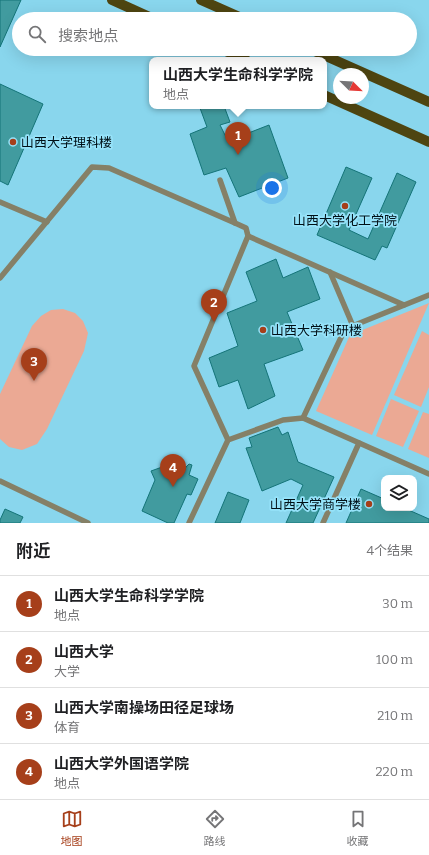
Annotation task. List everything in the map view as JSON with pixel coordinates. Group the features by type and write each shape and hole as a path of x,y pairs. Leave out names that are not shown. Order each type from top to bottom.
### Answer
{"main road":[{"path":"112,0 139,12"},
{"path":"201,0 228,12"},
{"path":"326,56 429,102"},
{"path":"327,96 429,142"}],"lane":[{"path":"0,278 92,167 109,168 246,228 248,236 194,366 228,440"},
{"path":"220,180 235,223"},
{"path":"0,202 47,222"},
{"path":"248,236 404,305"},
{"path":"330,272 353,326"},
{"path":"304,418 344,329 429,295"},
{"path":"189,523 228,440 283,420 304,418 429,474"},
{"path":"323,523 359,443"},
{"path":"0,481 88,523"}],"shaded area":[{"path":"429,303 372,435 316,411 350,335"},
{"path":"63,309 75,313 83,321 88,333 84,351 47,429 37,444 22,450 9,447 0,439 0,394 32,326 41,316 51,310"},
{"path":"422,331 429,335 429,387 421,407 394,395"},
{"path":"391,399 419,411 403,447 376,436"},
{"path":"423,412 429,414 429,458 408,449"}],"building":[{"path":"0,0 21,0 16,12 12,12 12,20 0,47"},
{"name":"山西大学理科楼","path":"0,84 43,104 8,185 0,181"},
{"path":"200,109 225,109 230,122 220,125 228,141 269,125 288,178 239,197 226,168 204,175 190,134 207,127"},
{"name":"山西大学化工学院","path":"346,167 372,178 349,230 368,239 397,173 416,182 387,248 382,246 375,260 317,235"},
{"name":"山西大学科研楼","path":"276,259 283,278 308,267 320,299 287,312 303,350 264,364 275,396 248,409 238,380 219,387 209,358 238,346 227,313 257,301 246,272"},
{"path":"278,427 282,435 288,432 298,462 334,477 313,523 286,523 303,485 291,479 262,491 246,448 252,447 249,438"},
{"path":"189,464 192,465 189,475 198,479 191,495 187,494 174,523 168,523 142,511 155,480 151,471 165,466 183,474"},
{"name":"山西大学商学楼","path":"361,489 381,498 381,511 411,511 429,519 429,523 346,523"},
{"path":"228,492 249,500 240,523 215,523"},
{"path":"5,509 23,517 20,523 0,523"}],"place":[{"name":"山西大学理科楼","path":"13,142"},
{"name":"山西大学生命科学学院","path":"238,155"},
{"name":"山西大学化工学院","path":"345,206"},
{"name":"山西大学","path":"214,322"},
{"name":"山西大学科研楼","path":"263,330"},
{"name":"山西大学南操场田径足球场","path":"34,381"},
{"name":"山西大学外国语学院","path":"173,487"},
{"name":"山西大学商学楼","path":"369,504"}]}
